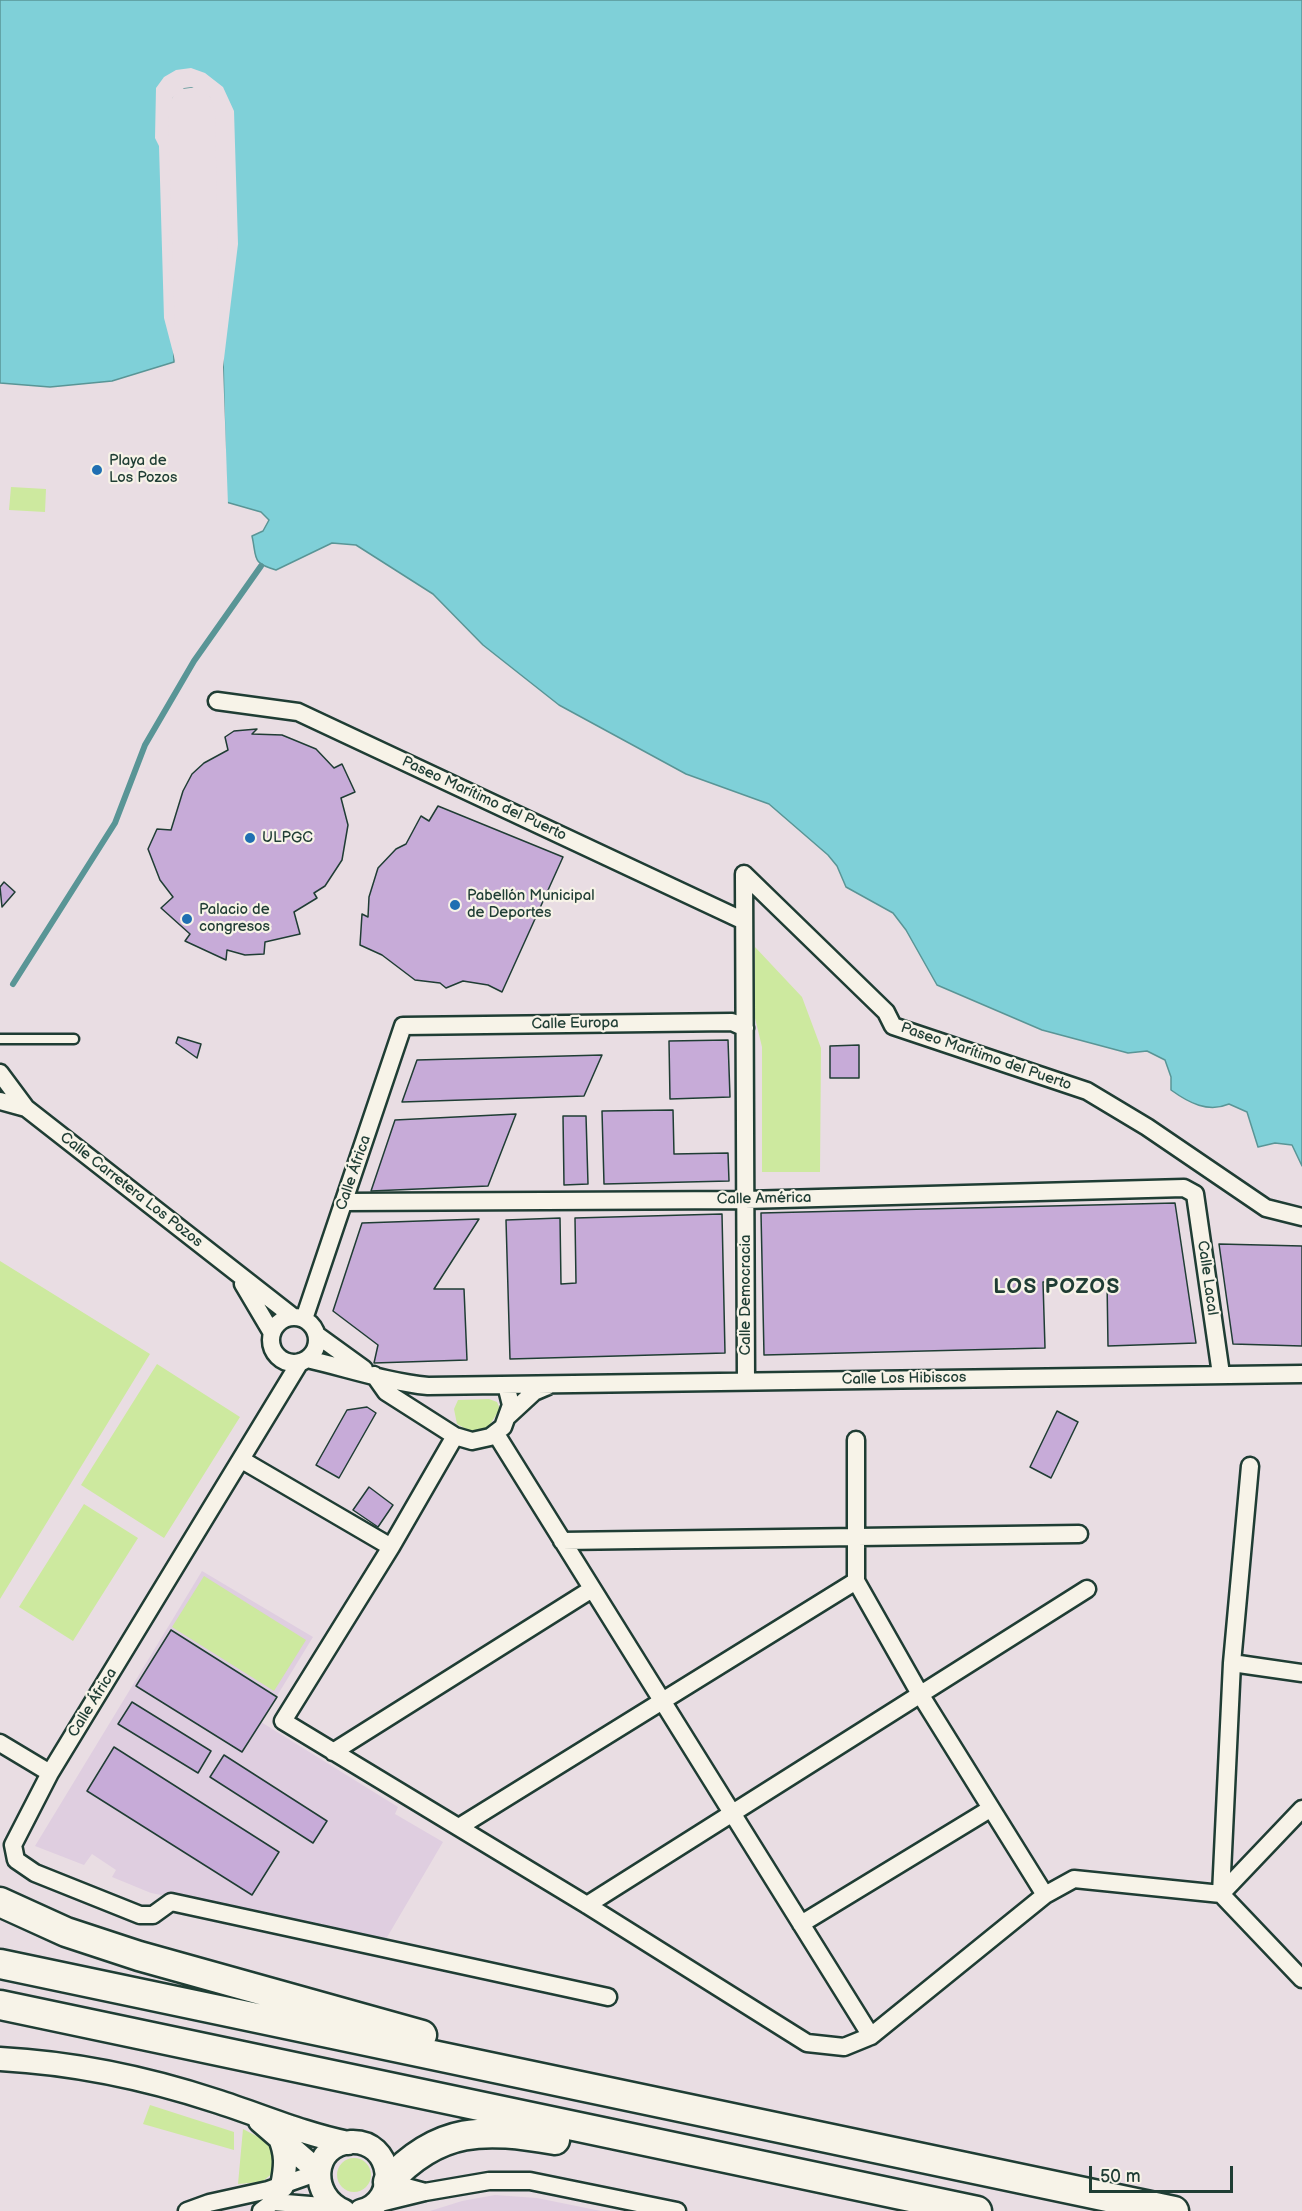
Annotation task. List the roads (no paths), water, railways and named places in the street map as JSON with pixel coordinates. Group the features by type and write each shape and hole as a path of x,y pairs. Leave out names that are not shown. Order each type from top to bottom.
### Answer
{"highway":[{"path":"0,1902 86,1939 488,2054 548,2079"},
{"path":"0,1964 1174,2211"},
{"path":"0,2005 977,2211"},
{"path":"375,2199 402,2167 435,2144 480,2132 521,2134 659,2156 721,2156"}],"street":[{"name":"Paseo Marítimo del Puerto","path":"217,701 298,712 744,921"},
{"name":"Paseo Marítimo del Puerto","path":"745,1028 744,874 886,1012 893,1026 1087,1091 1147,1127 1266,1208 1302,1217"},
{"name":"Calle Europa","path":"403,1026 732,1022 745,1028"},
{"name":"Calle África","path":"298,1318 344,1202 403,1026"},
{"name":"Calle Democracia","path":"745,1028 746,1382"},
{"name":"Calle Carretera Los Pozos","path":"0,1073 26,1108 236,1273 298,1318"},
{"name":"Calle Carretera Los Pozos","path":"0,1101 26,1108"},
{"name":"Calle América","path":"344,1202 745,1200 1184,1188"},
{"name":"Calle Lacal","path":"1184,1188 1195,1194 1221,1374"},
{"name":"Calle Carretera Los Pozos","path":"236,1273 272,1333"},
{"path":"372,1374 304,1360 286,1362 280,1359 272,1347 272,1333 280,1322 298,1318 317,1335 372,1374 386,1392 455,1436 472,1441 484,1440 496,1434 508,1416 534,1392 550,1384"},
{"path":"304,1360 315,1348 317,1335"},
{"name":"Calle África","path":"275,1405 281,1381 280,1359"},
{"name":"Calle África","path":"304,1360 50,1773 13,1845 16,1860 35,1873 140,1915 153,1915 171,1902 608,1997"},
{"name":"Calle Los Hibiscos","path":"372,1374 391,1381 428,1386 1302,1374"},
{"path":"506,1385 511,1405 508,1416"},
{"path":"496,1434 871,2036"},
{"path":"455,1436 283,1721 587,1905 807,2043 844,2047 871,2036 1045,1895 1074,1879 1221,1894 1302,1979"},
{"path":"856,1440 856,1581 920,1695 1045,1895"},
{"path":"242,1460 390,1547"},
{"path":"1221,1894 1233,1663 1250,1466"},
{"path":"562,1541 1079,1534"},
{"path":"459,1827 856,1581"},
{"path":"333,1752 592,1589"},
{"path":"587,1905 1087,1589"},
{"path":"1233,1663 1302,1673"},
{"path":"0,1743 50,1773"},
{"path":"801,1924 990,1809"},
{"path":"1221,1894 1302,1809"},
{"path":"0,2059 62,2065 134,2078 210,2098 249,2113 348,2143 362,2144 380,2155 387,2169 375,2199"},
{"path":"249,2113 319,2172"},
{"path":"279,2136 285,2151 287,2166 280,2194"},
{"path":"340,2209 322,2194 319,2172 326,2156 333,2149 348,2143"},
{"path":"261,2211 280,2194 319,2172"},
{"path":"375,2199 489,2181 530,2181 677,2211"},
{"path":"375,2199 426,2192"},
{"path":"188,2211 227,2199 280,2194 340,2209"},
{"path":"227,2199 251,2205 256,2211"}],"lane":[{"path":"0,1039 74,1039"}],"water":[{"path":"0,0 1302,0 1302,1166 1292,1145 1275,1143 1258,1147 1247,1112 1229,1104 1221,1107 1199,1105 1171,1090 1171,1077 1165,1060 1147,1051 1128,1053 1042,1030 937,985 906,930 893,913 846,887 837,866 828,855 769,804 686,774 559,705 483,645 433,594 356,545 332,543 276,570 262,565 256,559 252,536 263,531 269,520 261,512 226,502 218,110 217,102 200,86 176,89 165,111 174,362 112,381 50,387 0,383"}],"waterway":[{"path":"13,984 115,823 145,745 194,661 261,566"}],"place":[{"name":"Playa de Los Pozos","path":"97,470"},
{"name":"ULPGC","path":"250,838"},
{"name":"Pabellón Municipal de Deportes","path":"455,905"},
{"name":"Palacio de congresos","path":"187,919"}],"district":[{"name":"LOS POZOS","path":"1057,1288"}]}
